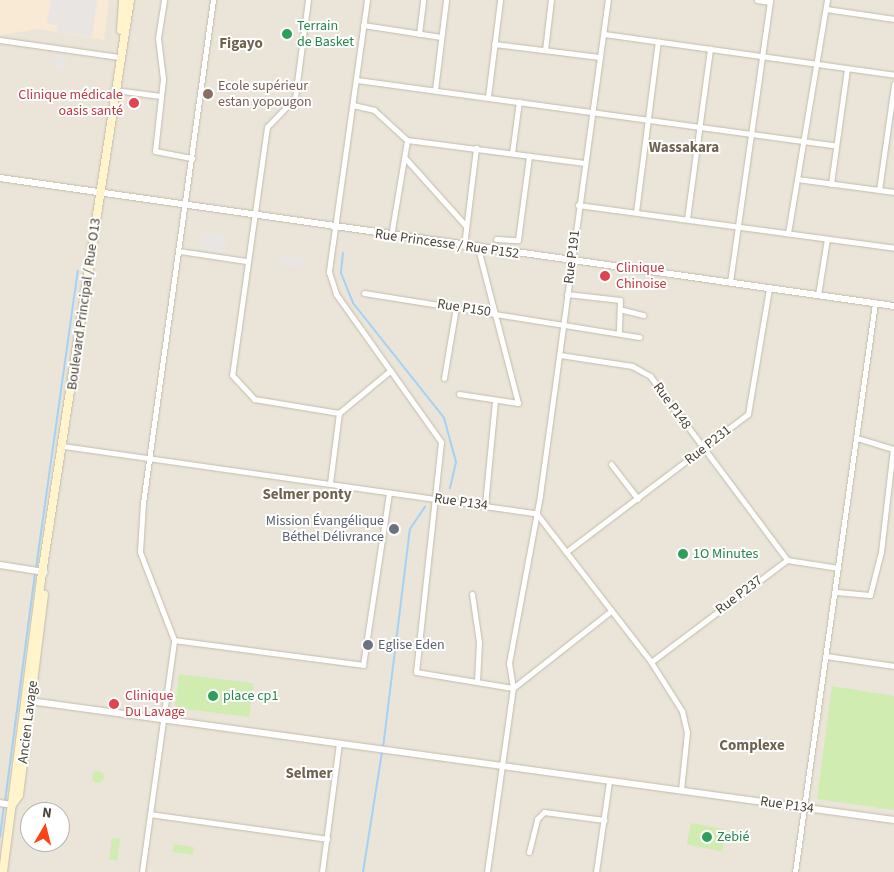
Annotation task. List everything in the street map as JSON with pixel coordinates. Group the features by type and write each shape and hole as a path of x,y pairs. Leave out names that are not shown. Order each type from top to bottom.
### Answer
{"main road":[{"name":"Boulevard Principal / Rue O13","path":"122,37 123,0"},
{"name":"Boulevard Principal / Rue O13","path":"3,872 44,572 119,57 130,0"},
{"name":"Boulevard Principal / Rue O13","path":"38,638 44,572"},
{"name":"Ancien Lavage","path":"12,805 19,795 38,638"}],"street":[{"path":"164,0 158,38 161,96 155,151 192,158"},
{"path":"142,872 174,640 140,552 150,459 213,0"},
{"path":"308,0 295,98 267,127 232,375 254,399 339,413"},
{"path":"366,0 357,80 329,272 333,288 441,442 438,499 416,671 512,688 611,611"},
{"path":"419,34 423,0"},
{"path":"435,90 446,0"},
{"path":"488,97 500,0"},
{"path":"545,50 551,0"},
{"name":"Rue P191","path":"487,872 512,688 509,663 536,513 560,355 578,205 608,0"},
{"path":"730,282 770,1 757,0"},
{"path":"788,233 818,65 827,0"},
{"path":"826,9 894,19"},
{"path":"363,25 441,37"},
{"path":"604,34 894,75"},
{"path":"0,40 119,57"},
{"path":"636,212 658,41"},
{"path":"494,44 600,57"},
{"path":"687,219 710,49"},
{"path":"831,184 834,145 847,69"},
{"path":"357,80 593,111 699,129 834,145"},
{"path":"879,190 894,84"},
{"path":"115,90 161,96"},
{"path":"512,153 519,101"},
{"path":"353,105 374,110 407,140 585,163"},
{"path":"392,236 407,140"},
{"path":"464,246 476,148"},
{"path":"496,239 518,240 529,156"},
{"path":"405,158 466,226"},
{"name":"Rue Princesse / Rue P152","path":"0,178 253,217 894,306"},
{"path":"797,179 894,192"},
{"path":"578,205 894,248"},
{"path":"818,295 827,239"},
{"path":"459,394 518,403 478,248"},
{"path":"179,251 247,261"},
{"name":"Rue P231","path":"566,552 704,450 750,411 769,288"},
{"name":"Rue P150","path":"364,293 564,323 640,337"},
{"path":"567,294 620,300 623,310 618,332"},
{"path":"795,872 876,303"},
{"path":"444,378 456,307"},
{"path":"623,310 643,315"},
{"name":"Rue P148","path":"560,355 632,366 646,373 787,560"},
{"path":"330,483 339,413 391,370"},
{"path":"485,505 495,401"},
{"path":"836,592 870,595 881,552 893,449 857,438"},
{"name":"Rue P134","path":"63,446 536,513"},
{"path":"611,464 638,499"},
{"path":"174,640 363,665 389,493"},
{"path":"536,513 650,662 687,724 680,790"},
{"path":"787,560 838,568"},
{"name":"Rue P237","path":"650,662 787,560"},
{"path":"0,565 44,572"},
{"path":"472,594 479,642 477,682"},
{"path":"826,656 894,666"},
{"name":"Rue P134","path":"30,701 894,820"},
{"path":"322,872 339,743"},
{"path":"596,872 609,782"},
{"path":"0,803 12,805"},
{"path":"530,852 537,819 544,812 604,820"},
{"path":"150,814 327,839"}],"shaded area":[{"path":"0,0 894,0 894,872 0,872"},
{"path":"0,0 109,0 104,40 37,29 0,35"},
{"path":"51,0 97,0 92,37 56,32 57,25 47,23"},
{"path":"58,55 64,55 68,62 64,69 58,69 54,65 54,59"},
{"path":"201,232 228,236 225,254 198,250"},
{"path":"279,253 304,257 302,269 277,265"}],"green space":[{"name":"place cp1","path":"179,674 253,683 249,717 175,708"},
{"path":"832,686 894,696 894,810 817,799"},
{"path":"98,771 104,777 98,783 92,777"},
{"name":"Zebié","path":"691,823 726,830 722,851 687,845"},
{"path":"112,838 120,839 117,861 109,860"},
{"path":"174,844 194,847 193,855 173,852"}],"waterway":[{"path":"343,253 341,273 353,303 444,418 456,462 450,488"},
{"path":"36,568 78,271"},
{"path":"383,748 410,529 425,507"},
{"path":"5,801 35,573"},
{"path":"363,872 382,752"},
{"path":"0,837 4,806"}],"place":[{"name":"Terrain de Basket","path":"287,34"},
{"name":"Ecole supérieur estan yopougon","path":"208,94"},
{"name":"Clinique médicale oasis santé","path":"134,103"},
{"name":"Clinique Chinoise","path":"605,276"},
{"name":"Mission Évangélique Béthel Délivrance","path":"394,529"},
{"name":"1O Minutes","path":"683,554"},
{"name":"Eglise Eden","path":"368,645"},
{"name":"place cp1","path":"213,696"},
{"name":"Clinique Du Lavage","path":"114,704"},
{"name":"Zebié","path":"707,837"}],"district":[{"name":"Figayo","path":"241,44"},
{"name":"Wassakara","path":"684,148"},
{"name":"Selmer ponty","path":"307,495"},
{"name":"Complexe","path":"752,746"},
{"name":"Selmer","path":"309,774"}]}
